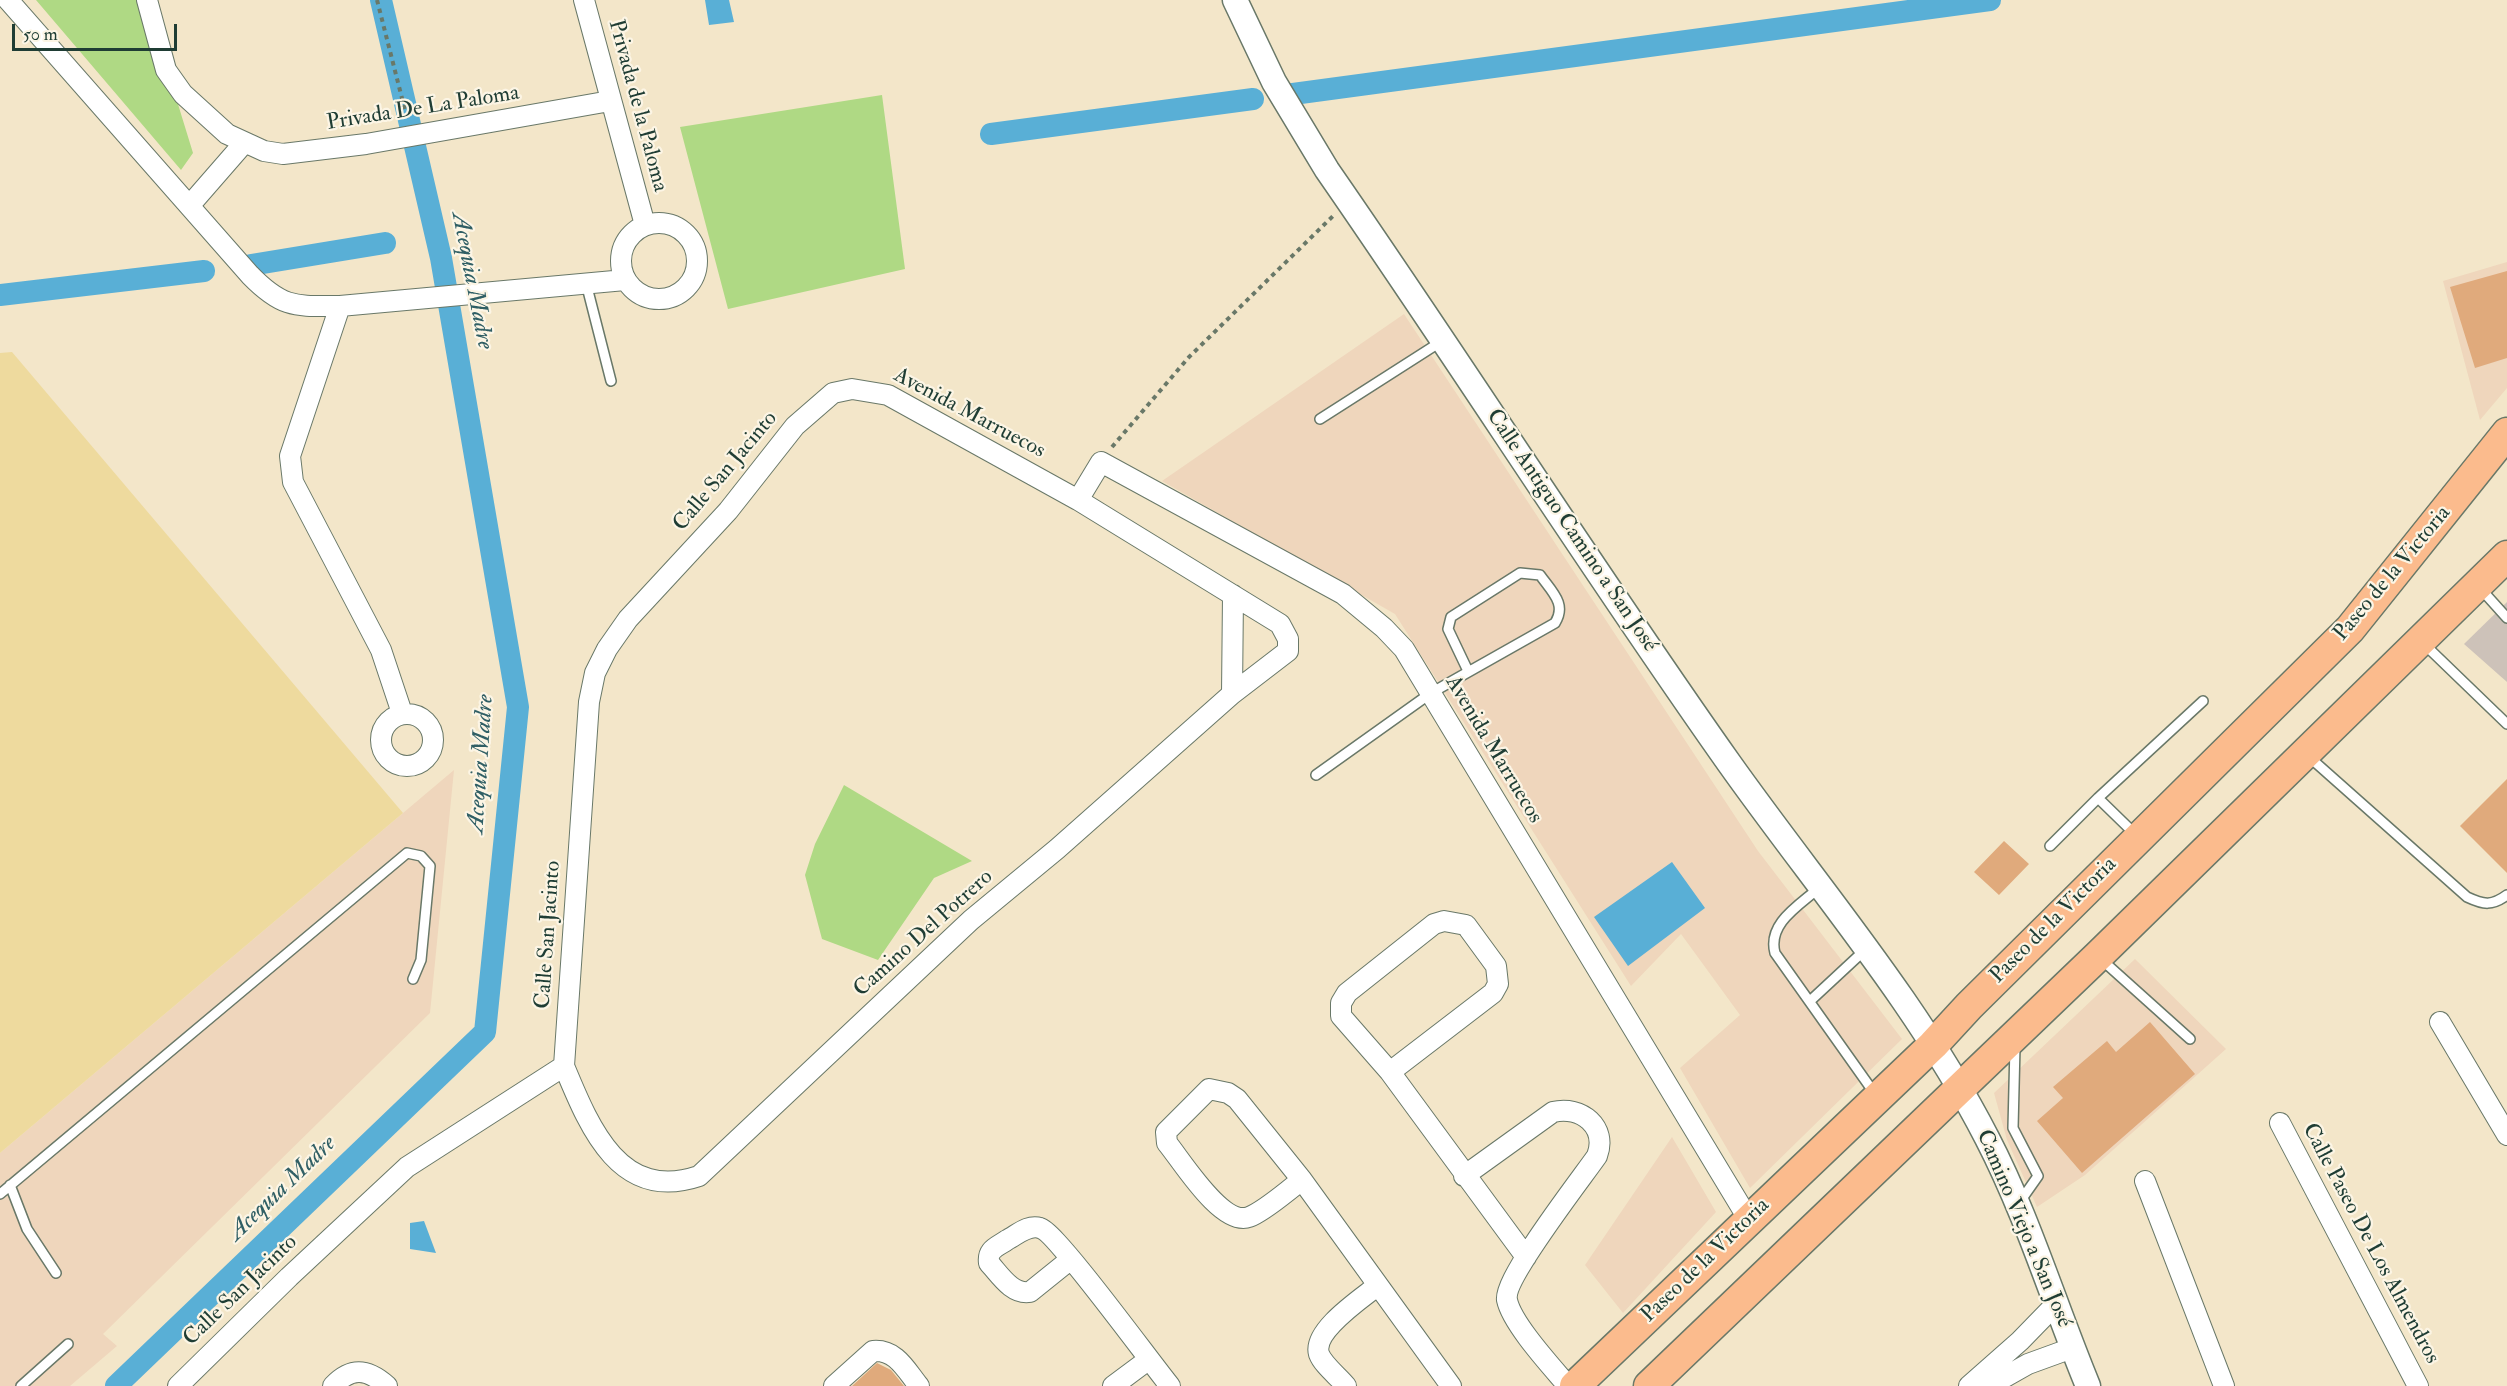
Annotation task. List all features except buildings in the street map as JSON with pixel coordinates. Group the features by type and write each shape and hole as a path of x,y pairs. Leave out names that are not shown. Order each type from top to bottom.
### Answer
{"main road":[{"name":"Paseo de la Victoria","path":"1575,1386 1933,1045 1969,1006 2350,629 2507,433"},
{"path":"1649,1386 1958,1087 2098,956 2507,556"}],"street":[{"path":"8,0 262,287 279,300 295,306 340,306 625,280"},
{"path":"147,0 166,70 203,114 235,139 190,205"},
{"name":"Privada de la Paloma","path":"584,0 645,225"},
{"name":"Calle Antiguo Camino a San José","path":"1235,0 1274,82 1348,201 1730,763 1867,948 1933,1045"},
{"name":"Privada De La Paloma","path":"235,139 264,151 284,154 412,137 610,101"},
{"name":"Privada De La Paloma","path":"670,224 690,238 698,262 695,274 689,285 668,299 643,296 625,280 621,261 625,242 633,231 645,225 670,224"},
{"path":"340,306 290,456 290,470 293,482 381,650 402,713"},
{"name":"Avenida Marruecos","path":"833,393 852,389 888,395 1078,500 1280,624 1288,639 1288,651"},
{"name":"Calle San Jacinto","path":"178,1386 289,1277 407,1167 564,1066 589,702 595,674 607,649 628,620 728,511 795,426 833,393"},
{"path":"1078,500 1101,462"},
{"name":"Avenida Marruecos","path":"1101,462 1343,594 1384,628 1404,649 1749,1220"},
{"path":"1232,694 1233,595"},
{"name":"Camino Del Potrero","path":"564,1066 585,1114 613,1158 641,1178 661,1183 679,1183 699,1176 971,920 1057,849 1232,694 1288,651"},
{"path":"1390,1072 1493,993 1498,984 1496,966 1466,925 1454,921 1434,924 1343,998 1341,1016 1390,1072 1464,1176 1526,1257"},
{"path":"2440,1022 2507,1136"},
{"name":"Camino Viejo a San José","path":"1933,1045 1988,1138 2018,1205 2088,1386"},
{"path":"1302,1180 1249,1217 1238,1219 1220,1209 1167,1143 1166,1132 1209,1089 1228,1093 1237,1099 1302,1180 1451,1386"},
{"path":"1464,1176 1553,1112 1571,1109 1580,1113 1596,1129 1600,1147 1597,1156 1526,1257 1510,1285 1507,1298 1513,1315 1568,1386"},
{"name":"Calle Paseo De Los Almendros","path":"2280,1123 2418,1386"},
{"path":"2145,1181 2224,1386"},
{"path":"1071,1259 1030,1292 1024,1293 1015,1290 988,1263 991,1250 1029,1227 1042,1228 1049,1232 1071,1259 1170,1386"},
{"path":"1346,1386 1319,1355 1322,1335 1377,1286"},
{"path":"1976,1385 2056,1304"},
{"path":"1976,1385 2072,1348"},
{"path":"834,1386 873,1351 880,1351 894,1355 919,1386"},
{"path":"1113,1386 1148,1359"},
{"path":"333,1386 345,1374 353,1371 367,1374 387,1386"}],"lane":[{"path":"586,283 611,381"},
{"path":"1320,419 1442,341"},
{"path":"1316,775 1431,693 1555,623 1561,613 1561,605 1540,575 1520,573 1451,617 1448,629 1468,671"},
{"path":"2478,585 2507,618"},
{"path":"2421,641 2507,724"},
{"path":"2050,846 2202,701"},
{"path":"2306,753 2467,897 2487,904 2495,904 2507,895"},
{"path":"2098,798 2139,837"},
{"path":"0,1194 407,853 422,856 430,866 421,960 412,979"},
{"path":"1821,886 1780,923 1772,941 1775,953 1878,1098"},
{"path":"1810,1001 1867,948"},
{"path":"2098,956 2190,1039"},
{"path":"2014,1034 2016,1083 2013,1128 2038,1176 2018,1205"},
{"path":"10,1185 27,1229 56,1274"},
{"path":"21,1386 68,1344"}],"path":[{"path":"377,0 412,137"},
{"path":"1101,462 1125,429 1189,357 1348,201"}],"shaded area":[{"path":"2507,262 2507,388 2480,420 2443,281"},
{"path":"1404,314 1758,851 1902,1039 1750,1188 1680,1068 1740,1015 1681,934 1631,986 1395,614 1162,481"},
{"path":"2507,602 2507,682 2464,644"},
{"path":"454,770 430,1013 103,1334 117,1346 70,1386 0,1386 0,1153"},
{"path":"2135,959 2226,1049 2085,1175 2037,1207 2007,1140 1994,1093"},
{"path":"1672,1137 1716,1212 1623,1313 1585,1265"}],"green space":[{"path":"36,0 146,0 193,153 181,170"},
{"path":"882,95 905,269 728,309 680,127"},
{"path":"844,785 972,861 934,878 878,960 822,939 805,875 815,844"}],"sand":[{"path":"12,352 403,813 0,1153 0,353"}],"water":[{"path":"705,0 729,0 734,22 709,25"},
{"path":"1672,862 1705,908 1628,966 1594,917"},
{"path":"424,1221 436,1253 410,1249 410,1223"}],"waterway":[{"name":"Acequia Madre","path":"116,1386 485,1032 518,707 441,258 381,0"},
{"path":"1293,94 1990,0"},
{"path":"991,134 1253,99"},
{"path":"251,265 385,243"},
{"path":"0,295 204,271"}]}
